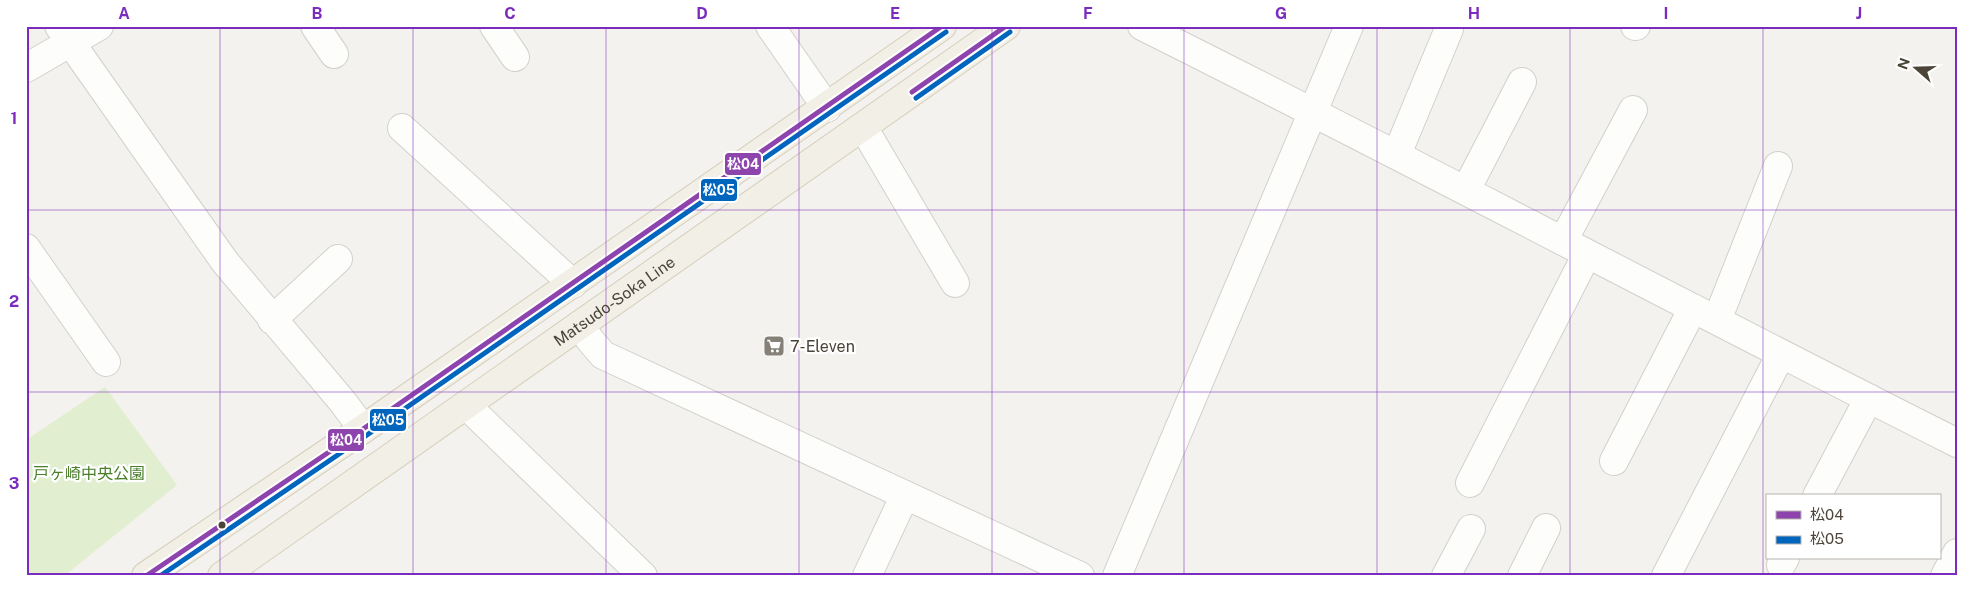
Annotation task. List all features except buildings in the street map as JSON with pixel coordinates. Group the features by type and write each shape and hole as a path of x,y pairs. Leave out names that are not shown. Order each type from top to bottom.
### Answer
{"main road":[{"path":"146,576 573,284 942,26"},
{"name":"Matsudo-Soka Line","path":"222,576 1006,26"}],"street":[{"path":"26,68 65,34 99,26"},
{"path":"315,26 334,54"},
{"path":"494,26 516,57"},
{"path":"770,26 827,108"},
{"path":"1142,26 1313,111 1587,254 1957,443"},
{"path":"1117,576 1349,26"},
{"path":"1397,154 1449,29"},
{"path":"65,34 225,262 342,401 363,429"},
{"path":"1466,190 1522,82"},
{"path":"1563,241 1633,110"},
{"path":"863,127 955,283"},
{"path":"402,128 573,284"},
{"path":"1614,461 1705,314 1778,166"},
{"path":"26,248 106,362"},
{"path":"1470,483 1587,254"},
{"path":"272,320 338,259"},
{"path":"580,326 603,355 1080,576"},
{"path":"1666,576 1781,354"},
{"path":"1818,494 1868,398"},
{"path":"466,405 643,576"},
{"path":"868,576 905,495"},
{"path":"1522,576 1546,528"},
{"path":"1446,576 1471,529"},
{"path":"1945,576 1957,553"}],"green space":[{"name":"戸ヶ崎中央公園","path":"105,387 177,485 64,576 26,576 26,440"}],"transit line":[{"name":"松04","path":"146,576 363,429 942,26"},
{"name":"松04","path":"912,92 1006,26"},
{"name":"松05","path":"160,576 367,435 946,32"},
{"name":"松05","path":"916,98 1010,32"}],"place":[{"name":"7-Eleven","path":"774,346"}]}
